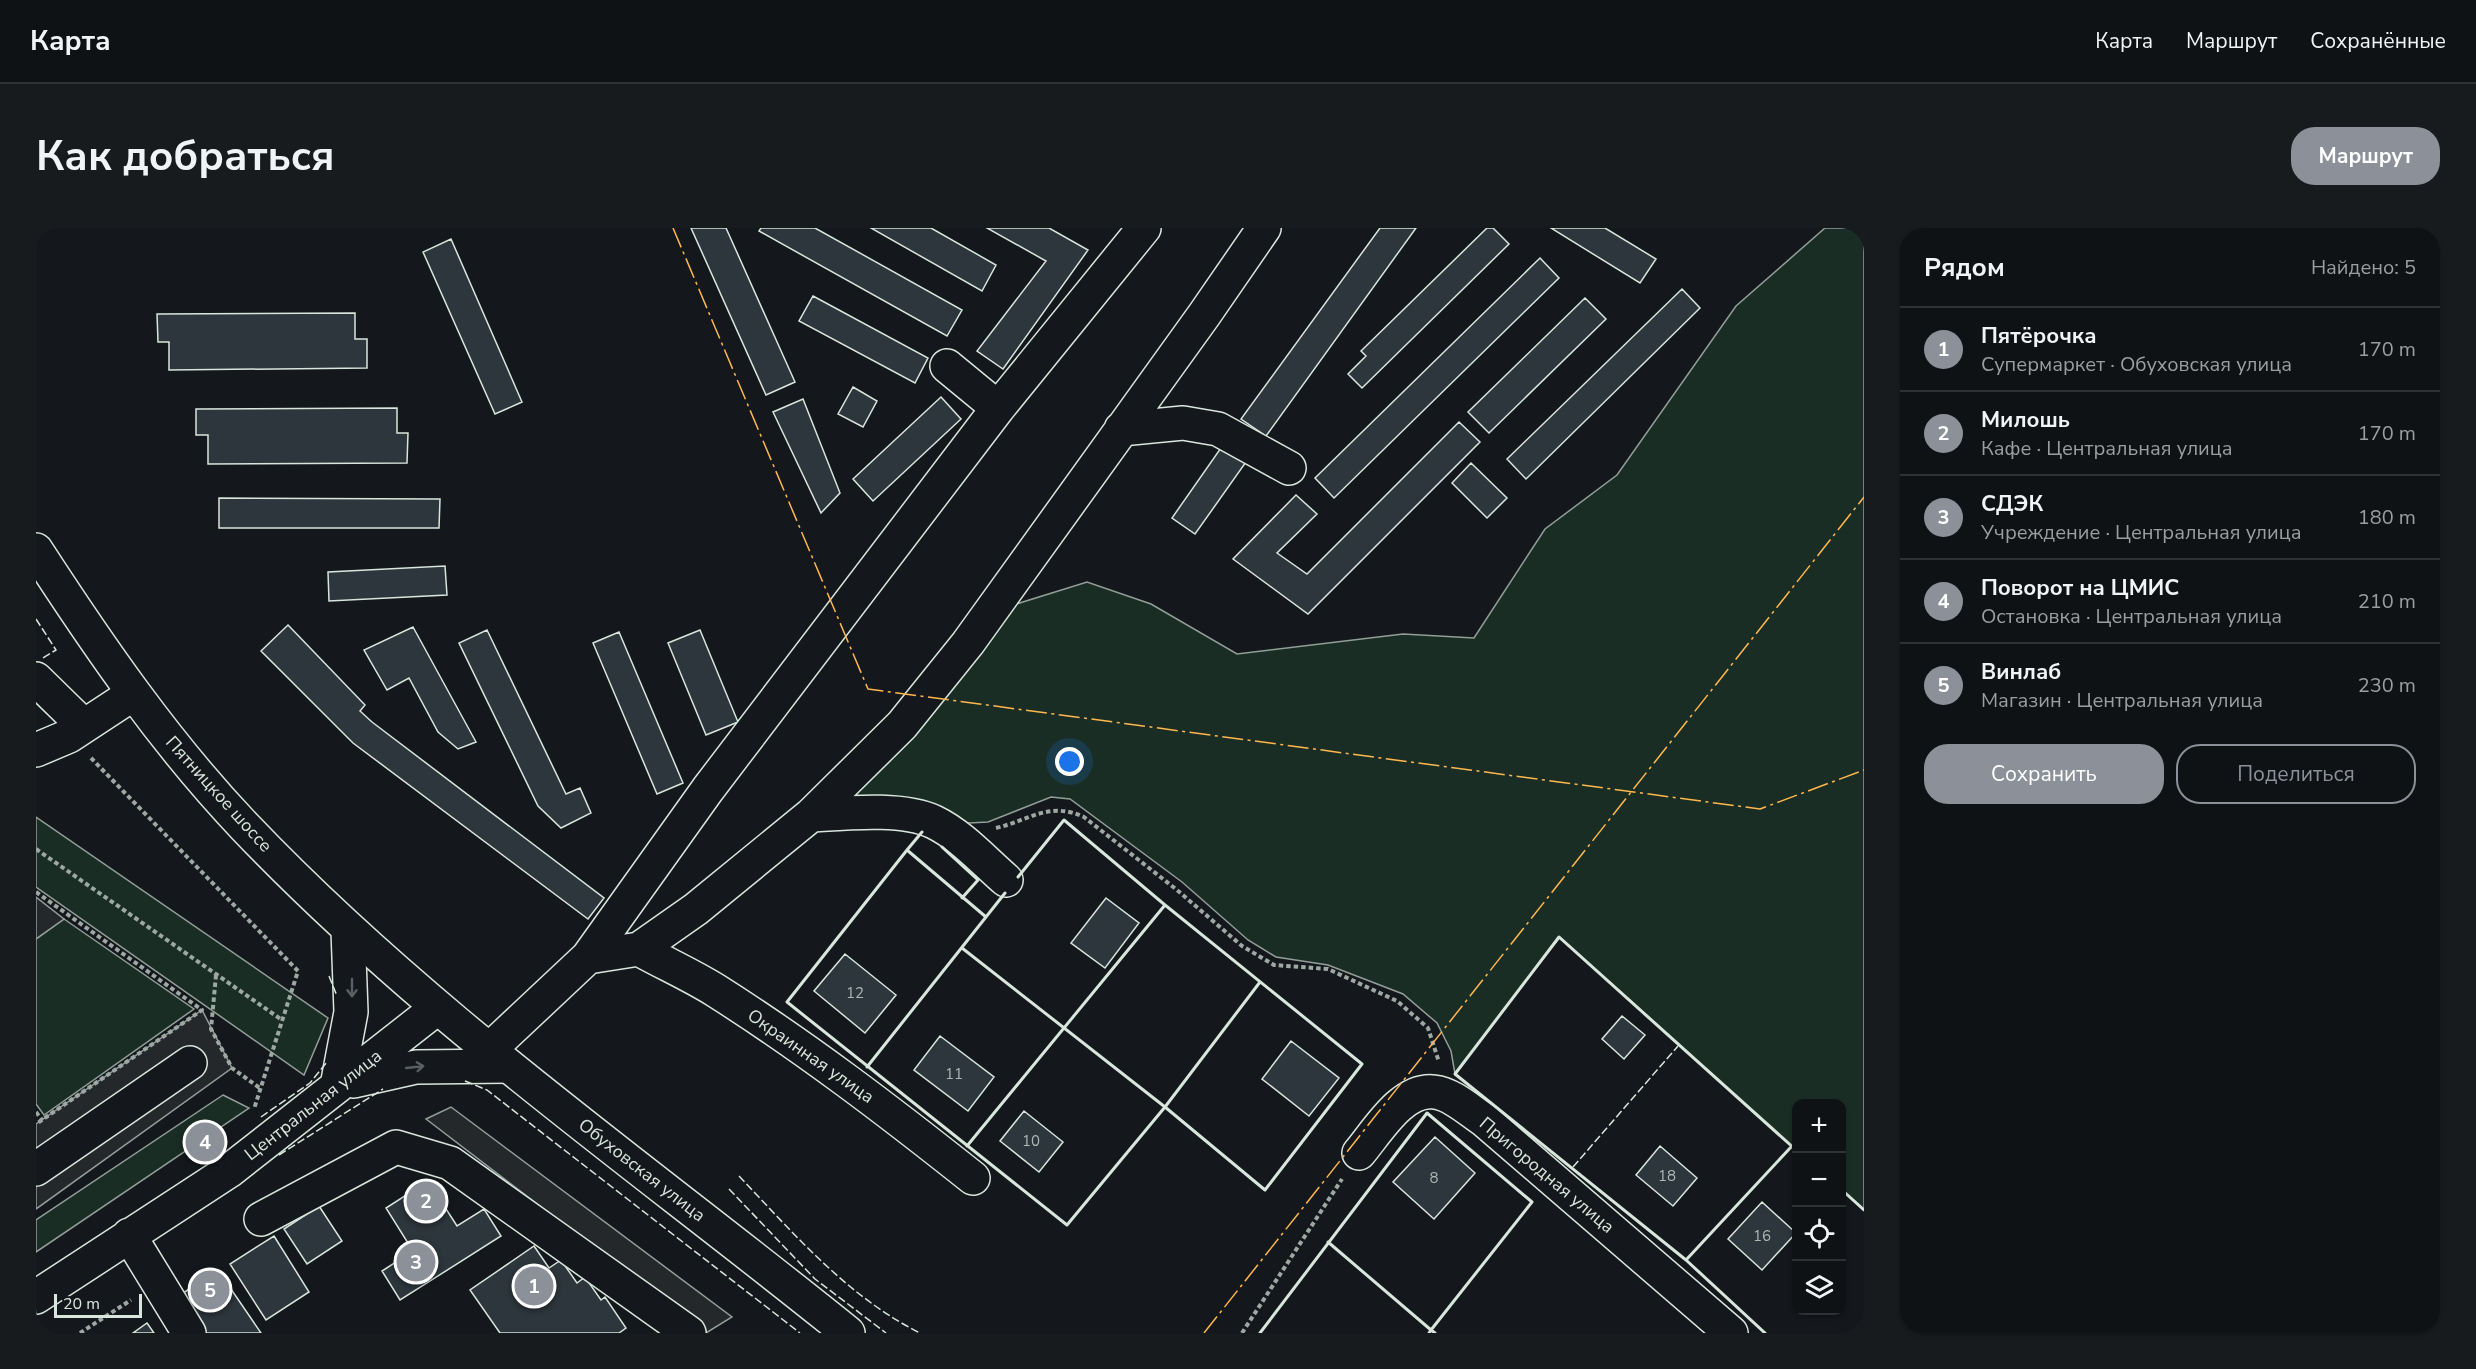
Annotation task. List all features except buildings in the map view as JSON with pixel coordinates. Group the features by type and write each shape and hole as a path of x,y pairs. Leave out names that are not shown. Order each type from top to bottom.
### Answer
{"street":[{"path":"348,930 351,1012 338,1086 416,1067 498,1058 588,957 708,789 998,408 1144,228"},
{"path":"588,957 639,949 696,909 811,815 902,725 968,643 1264,228"},
{"path":"947,366 998,408"},
{"path":"1121,429 1183,423 1218,429 1289,468"},
{"name":"Пятницкое шоссе","path":"36,550 133,694 183,757 244,826 348,930 437,1008"},
{"path":"36,679 77,731"},
{"path":"36,750 77,731 133,694"},
{"path":"811,815 881,814 934,822 963,842 1006,880"},
{"name":"Окраинная улица","path":"639,949 713,989 766,1024 881,1105 973,1178"},
{"name":"Обуховская улица","path":"437,1008 848,1333"},
{"name":"Центральная улица","path":"36,1297 230,1171 437,1008"},
{"path":"36,1169 190,1063"},
{"name":"Пригородная улица","path":"1359,1153 1397,1108 1417,1094 1434,1092 1455,1100 1484,1120 1731,1333"},
{"path":"261,1219 396,1147 450,1163 689,1333"},
{"path":"129,1235 189,1333"}],"path":[{"path":"77,731 298,971 254,1112"},
{"path":"989,830 1051,809 1068,809 1084,817 1177,890 1242,946 1258,956 1274,965 1328,969 1397,1001 1418,1016 1428,1028 1436,1046 1444,1096"},
{"path":"36,849 282,1020"},
{"path":"36,892 66,918 202,1010 36,1124"},
{"path":"216,974 211,1029 232,1068 261,1089"},
{"path":"36,1112 42,1120"},
{"path":"1242,1333 1359,1153"},
{"path":"80,1333 157,1283"}],"green space":[{"path":"1825,228 1864,228 1864,1210 1846,1194 1846,1099 1792,1099 1792,1146 1560,937 1455,1074 1451,1051 1437,1023 1403,994 1328,965 1276,957 1248,940 1182,882 1070,799 1051,797 988,822 969,823 910,811 833,808 1010,606 1087,582 1151,604 1237,654 1403,634 1474,638 1545,529 1617,475 1736,306"},
{"path":"36,817 328,1018 304,1075 36,887"},
{"path":"64,919 194,1009 44,1115 36,1104 36,939"},
{"path":"223,1095 249,1108 36,1252 36,1220"}],"shaded area":[{"path":"36,897 64,919 36,939"},
{"path":"202,1010 232,1068 36,1209 36,1124"},
{"path":"451,1107 732,1317 706,1333 426,1119"}],"fence":[{"path":"36,619 56,650 41,659"},
{"path":"329,976 337,996"},
{"path":"1573,1167 1678,1046"},
{"path":"261,1117 310,1083 327,1062"},
{"path":"465,1081 487,1090 800,1333"},
{"path":"279,1155 383,1089"},
{"path":"739,1176 801,1242 846,1283 894,1318 920,1333"},
{"path":"729,1189 815,1279 886,1333"}],"wall":[{"path":"986,917 907,850 787,1002 1067,1225 1165,1107 1265,1190 1362,1064 1064,820 1018,877"},
{"path":"907,850 922,832"},
{"path":"942,847 978,880 962,898"},
{"path":"867,1067 1005,893"},
{"path":"967,1146 1165,905"},
{"path":"1765,1333 1686,1260 1455,1074 1559,937 1792,1146"},
{"path":"962,948 1165,1107 1260,982"},
{"path":"1260,1333 1427,1113 1532,1202 1431,1330 1435,1333"},
{"path":"1686,1260 1792,1146"},
{"path":"1846,1194 1864,1210"},
{"path":"1328,1242 1431,1330 1429,1333"}],"power":[{"path":"673,228 868,689 1760,809 1864,770"},
{"path":"1204,1333 1864,497"}],"place":[{"name":"Поворот на ЦМИС","path":"205,1142"},
{"name":"Милошь","path":"426,1201"},
{"name":"СДЭК","path":"416,1262"},
{"name":"Пятёрочка","path":"534,1286"},
{"name":"Винлаб","path":"210,1290"}]}
